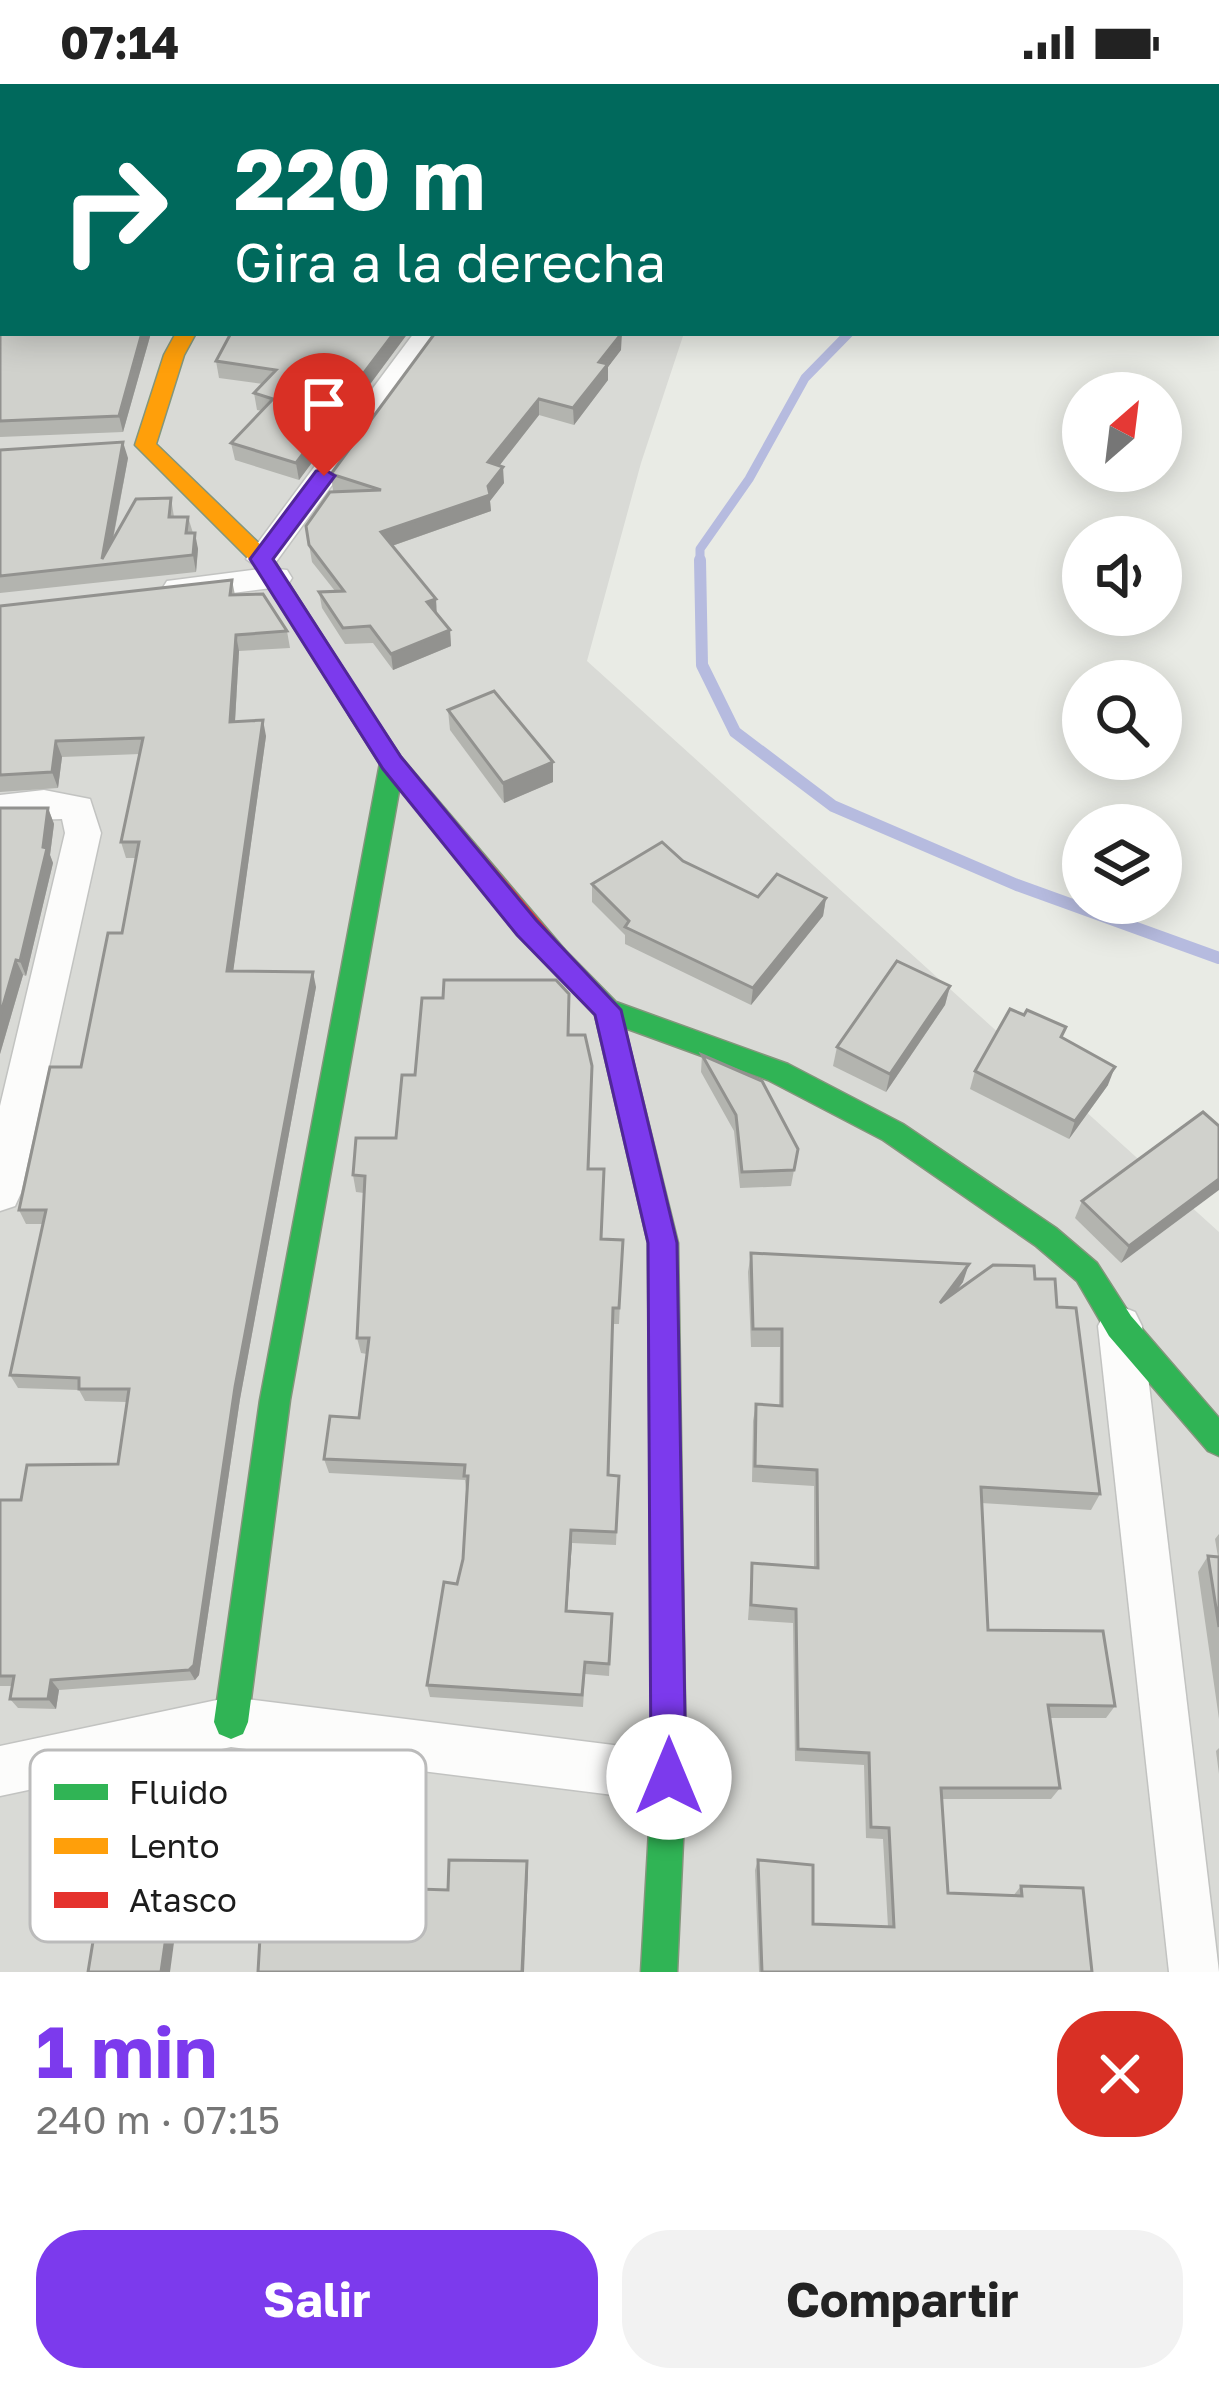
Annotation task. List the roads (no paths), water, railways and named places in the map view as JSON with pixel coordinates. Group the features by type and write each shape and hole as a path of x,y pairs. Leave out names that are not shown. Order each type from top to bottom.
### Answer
{"street":[{"path":"146,445 184,336"},
{"path":"138,594 269,569 427,336"},
{"path":"109,447 146,445 269,569 392,763 526,927 608,1010 778,1072 893,1132 1046,1237 1087,1272 1120,1326 1219,1441"},
{"path":"231,1722 275,1400 392,763"},
{"path":"0,808 44,802 77,808 82,832 0,1193"},
{"path":"608,1010 663,1243 669,1777 659,1972"},
{"path":"1120,1326 1196,1972"},
{"path":"99,1750 231,1722 669,1777"},
{"path":"0,1771 30,1765"}],"waterway":[{"path":"700,560 700,549 749,479 805,378 846,336"},
{"path":"700,560 702,665 735,732 833,806 1017,885 1219,958"}]}
